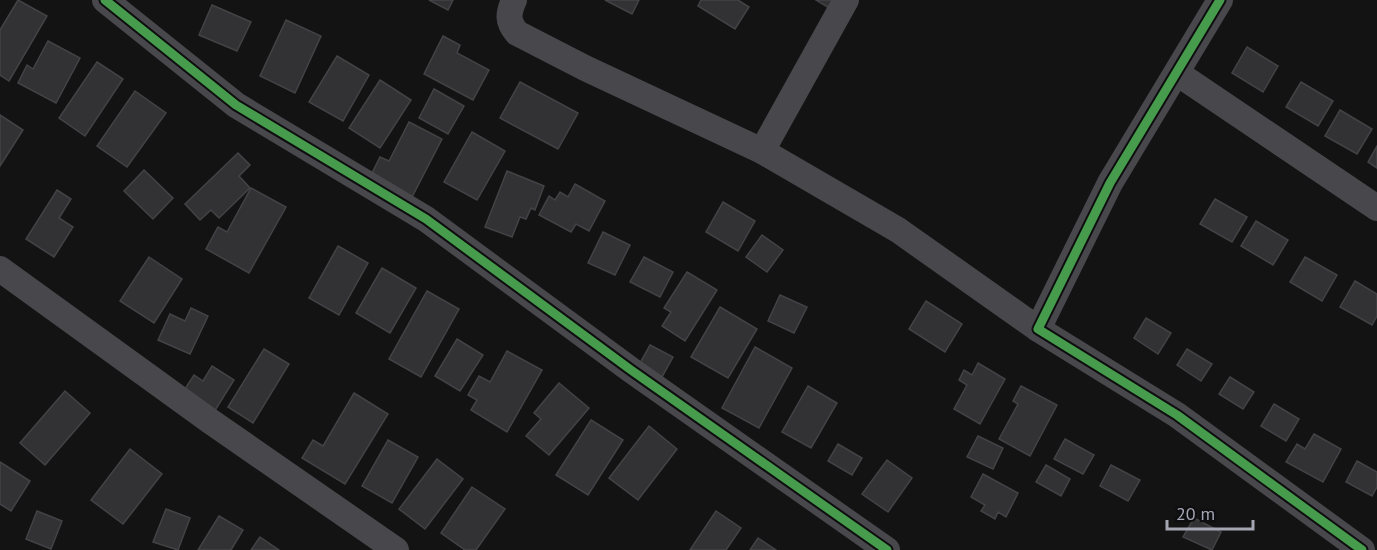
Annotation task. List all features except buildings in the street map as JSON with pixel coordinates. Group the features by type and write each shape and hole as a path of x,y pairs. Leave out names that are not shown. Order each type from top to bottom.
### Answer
{"street":[{"path":"105,0 236,105 426,219 631,370 886,550"},
{"path":"514,0 508,13 510,24 517,33 585,68 762,151 898,230 1038,329 1177,415 1362,550"},
{"path":"762,151 846,0"},
{"path":"1038,329 1110,183 1221,0"},
{"path":"1177,73 1377,208"},
{"path":"0,269 210,421 396,550"}],"cycle path":[{"path":"105,0 236,105 426,219 631,370 887,550"},
{"path":"1220,0 1110,183 1038,329 1177,415 1362,550"}]}
